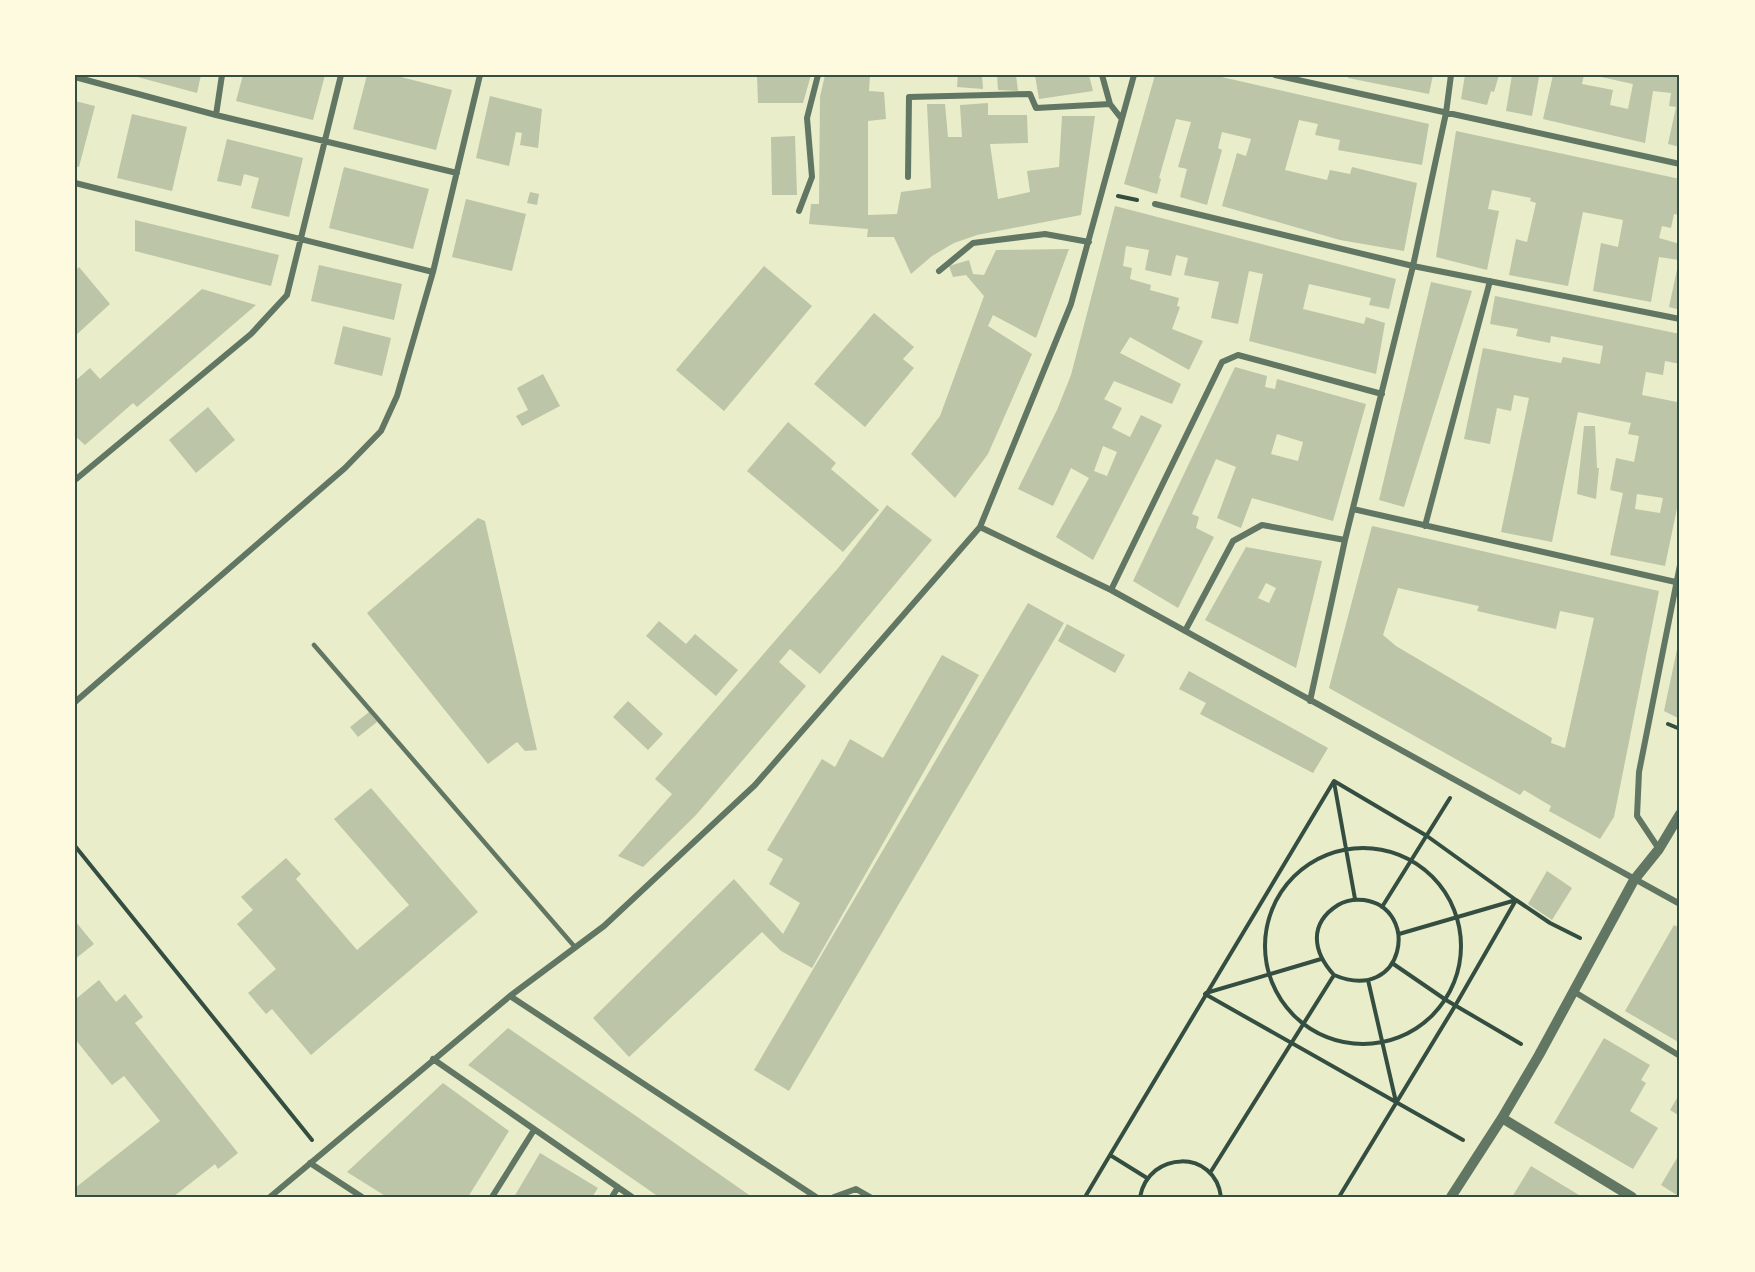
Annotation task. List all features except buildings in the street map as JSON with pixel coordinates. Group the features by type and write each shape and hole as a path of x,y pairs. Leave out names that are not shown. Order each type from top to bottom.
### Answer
{"street":[{"path":"216,115 222,75"},
{"path":"75,480 251,334 287,295 341,75"},
{"path":"75,702 345,468 381,431 397,396 433,272 480,75"},
{"path":"799,211 812,177 807,118 818,75"},
{"path":"1102,75 1110,104 1121,118"},
{"path":"270,1197 510,996 574,946 604,926 755,785 980,527 1071,304 1134,75"},
{"path":"1275,75 1680,164"},
{"path":"1310,700 1345,540 1413,266 1446,113 1451,75"},
{"path":"75,77 216,115 456,173"},
{"path":"908,177 909,97 1030,94 1036,108 1110,104"},
{"path":"75,183 433,272"},
{"path":"1155,204 1413,266 1680,319"},
{"path":"939,272 973,243 1045,234 1089,242"},
{"path":"1425,526 1490,281"},
{"path":"1111,590 1222,362 1238,355 1382,394"},
{"path":"75,469 81,474"},
{"path":"1353,509 1678,583"},
{"path":"1185,631 1233,541 1262,525 1345,540"},
{"path":"980,527 1111,590 1680,904"},
{"path":"1659,849 1636,816 1640,772 1680,565"},
{"path":"1451,1197 1539,1055 1634,880 1659,849 1680,814"},
{"path":"1572,991 1680,1056"},
{"path":"510,996 816,1197"},
{"path":"433,1059 632,1197"},
{"path":"1502,1118 1632,1197"},
{"path":"492,1197 534,1130"},
{"path":"310,1162 362,1197"},
{"path":"612,1197 618,1187"},
{"path":"834,1197 856,1189 870,1197"}],"lane":[{"path":"314,645 574,946"}],"path":[{"path":"1102,193 1155,204"},
{"path":"1334,781 1427,836 1550,923 1596,947"},
{"path":"1334,781 1355,899"},
{"path":"1085,1197 1334,781"},
{"path":"1382,907 1459,783"},
{"path":"75,846 322,1152"},
{"path":"1347,848 1379,848 1412,860 1436,879 1449,897 1458,917 1462,939 1461,961 1455,982 1446,1000 1431,1018 1413,1031 1392,1040 1370,1044 1348,1043 1327,1037 1290,1013 1277,995 1268,974 1265,953 1266,931 1272,909 1282,890 1296,873 1314,860 1347,848"},
{"path":"1355,899 1369,901 1382,907 1392,917 1399,934 1399,945 1392,963 1387,970 1375,978 1361,982 1347,981 1334,975 1321,959 1317,936 1320,923 1329,911 1341,903 1355,899"},
{"path":"1399,934 1516,900"},
{"path":"1339,1197 1455,1006 1516,900"},
{"path":"1206,994 1321,959"},
{"path":"1392,963 1455,1006 1539,1055"},
{"path":"1210,1173 1334,975"},
{"path":"1368,980 1396,1103"},
{"path":"1206,994 1396,1103 1434,1122 1481,1151"},
{"path":"1110,1155 1147,1178"},
{"path":"1140,1197 1147,1178 1153,1170 1166,1163 1180,1161 1194,1163 1210,1173 1221,1197"}]}
